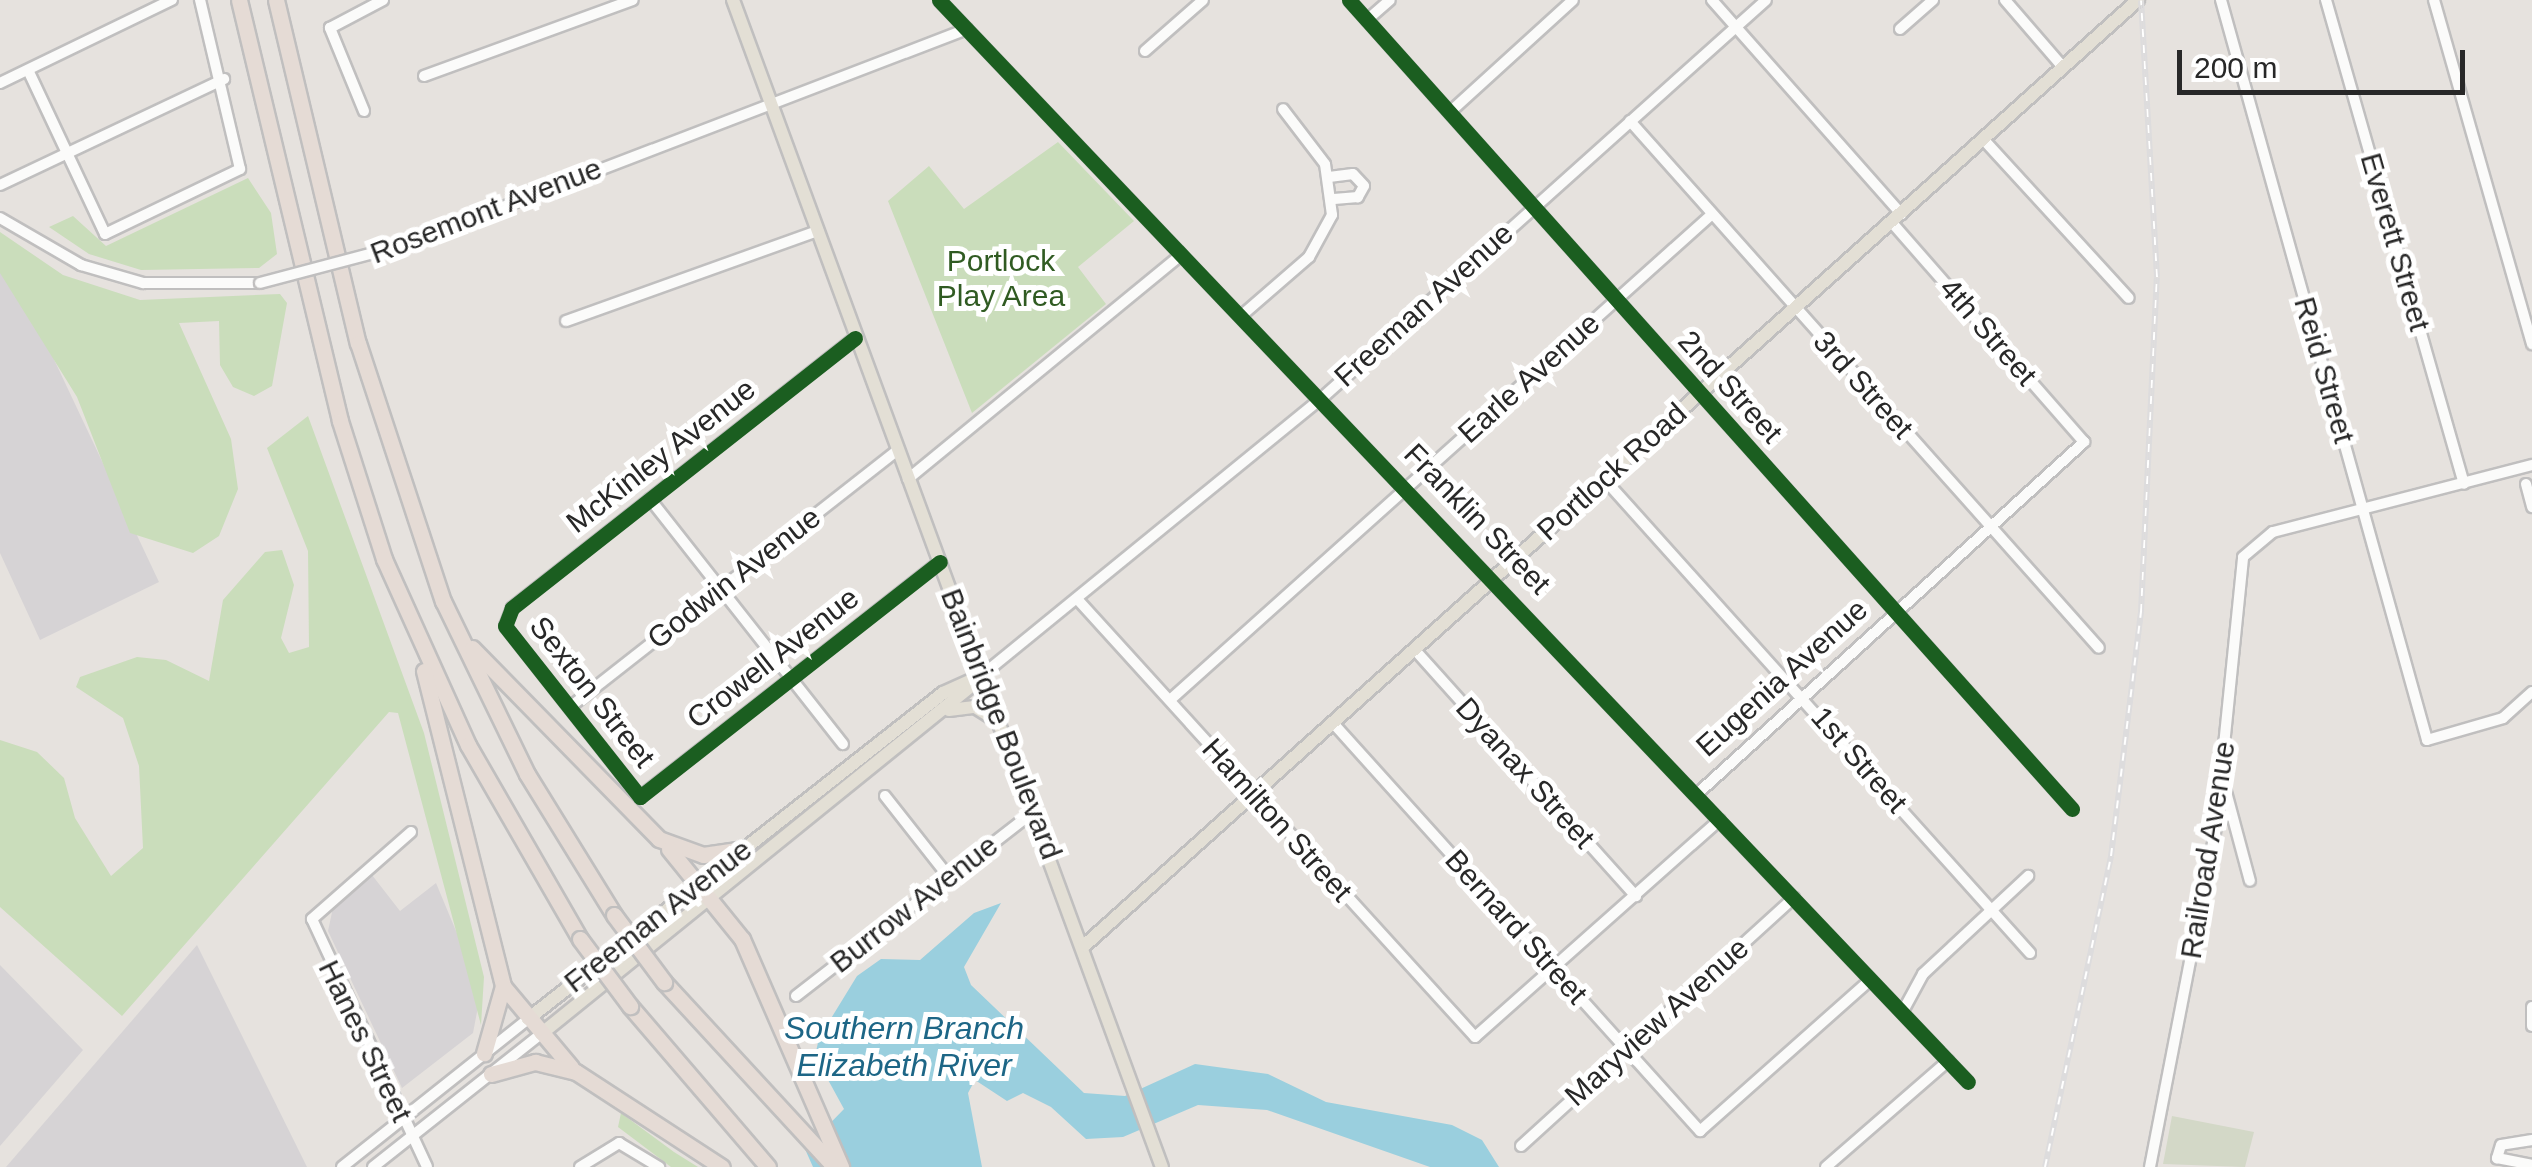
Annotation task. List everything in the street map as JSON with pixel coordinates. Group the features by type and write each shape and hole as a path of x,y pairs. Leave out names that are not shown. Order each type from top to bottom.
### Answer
{"highway":[{"path":"239,0 340,420 416,638 502,986 576,1072 722,1167"},
{"path":"276,0 358,342 443,601 527,774 614,916 664,982 800,1133 838,1167"},
{"path":"443,601 509,696 715,896 752,961 812,1118 838,1167"},
{"path":"416,638 580,939 630,1006 768,1167"},
{"path":"659,839 703,855 743,848"},
{"path":"484,1053 502,986"},
{"path":"490,1074 535,1062 576,1072"}],"main road":[{"name":"Bainbridge Boulevard","path":"734,0 998,722 1085,945 1162,1167"},
{"name":"Portlock Road","path":"1085,945 2138,0"},
{"name":"Freeman Avenue","path":"541,1034 946,710 981,676"},
{"name":"Freeman Avenue","path":"528,1018 943,693 981,676"},
{"path":"946,710 975,707 998,722"}],"street":[{"path":"0,83 172,0"},
{"path":"28,70 105,234 240,169 224,80 200,0"},
{"path":"364,111 330,28 383,0"},
{"path":"424,76 634,0"},
{"name":"Franklin Street","path":"939,0 1495,576 1869,981 1903,1011 1968,1082"},
{"path":"1145,51 1203,0"},
{"name":"2nd Street","path":"1349,0 2072,809"},
{"path":"1367,20 1390,0"},
{"path":"1450,112 1574,0"},
{"name":"4th Street","path":"1712,0 2084,442"},
{"name":"Freeman Avenue","path":"981,676 1079,601 1322,398 1766,0"},
{"path":"1900,29 1933,0"},
{"path":"2005,0 2062,66"},
{"name":"Reid Street","path":"2221,0 2427,740 2503,718 2532,692"},
{"name":"Everett Street","path":"2326,0 2464,484"},
{"path":"2434,0 2532,344"},
{"name":"Rosemont Avenue","path":"0,218 82,265 130,280 260,284 404,245 770,102 967,30"},
{"path":"0,185 224,80"},
{"path":"1241,316 1318,244 1334,198 1329,176 1283,108"},
{"name":"3rd Street","path":"1630,120 1710,216 2099,648"},
{"path":"1984,140 2129,298"},
{"path":"1329,176 1354,174 1364,186 1358,196 1334,198"},
{"name":"Earle Avenue","path":"1170,700 1710,216"},
{"path":"566,321 818,231"},
{"path":"908,479 1181,255"},
{"name":"McKinley Avenue","path":"503,620 856,338"},
{"name":"Eugenia Avenue","path":"1696,795 2084,442"},
{"name":"Godwin Avenue","path":"570,707 898,450"},
{"path":"2363,510 2532,466"},
{"name":"1st Street","path":"1605,480 2030,954"},
{"path":"2526,484 2532,507"},
{"path":"650,499 844,744"},
{"name":"Railroad Avenue","path":"2150,1167 2222,777 2243,557 2261,538 2363,510"},
{"name":"Crowell Avenue","path":"640,796 940,562"},
{"name":"Hamilton Street","path":"1079,601 1475,1038 1554,968"},
{"name":"Sexton Street","path":"503,620 640,796"},
{"name":"Dyanax Street","path":"1415,650 1636,896"},
{"name":"Bernard Street","path":"1332,723 1700,1131 1869,981"},
{"path":"2222,777 2250,881"},
{"path":"885,796 948,876"},
{"name":"Burrow Avenue","path":"796,996 1033,812"},
{"path":"1554,968 1719,820"},
{"name":"Hanes Street","path":"411,832 313,912 315,939 427,1167"},
{"path":"1903,1011 1924,974 1988,908 2028,876"},
{"name":"Maryview Avenue","path":"1520,1146 1794,898"},
{"path":"2532,1008 2532,1026"},
{"name":"Freeman Avenue","path":"342,1167 528,1018"},
{"name":"Freeman Avenue","path":"373,1167 541,1034"},
{"path":"1826,1167 1948,1062"},
{"path":"2532,1140 2502,1145 2497,1158 2532,1166"},
{"path":"580,1167 618,1143 659,1167"}],"shaded area":[{"path":"0,245 159,582 40,640 0,553"},
{"path":"372,875 400,911 436,883 481,991 473,1033 402,1088 328,931 334,903"},
{"path":"197,945 307,1167 6,1167"},
{"path":"0,965 83,1050 0,1146"}],"green space":[{"name":"Portlock Play Area","path":"1058,142 1134,221 1078,267 1106,304 972,413 888,201 929,166 964,209"},
{"path":"248,178 271,213 277,254 259,268 141,270 89,254 49,227 73,216 106,246"},
{"path":"0,232 63,275 140,300 280,294 287,303 272,386 254,396 233,387 220,365 219,321 179,323 231,439 238,489 219,536 193,553 130,533 77,397 0,273"},
{"path":"308,416 424,733 484,977 481,1025 398,713 389,712 122,1016 0,907 0,740 37,752 64,778 75,818 111,876 143,848 139,766 123,718 76,687 80,677 137,657 166,660 209,681 223,600 265,552 282,550 294,585 281,638 289,653 309,647 308,551 267,448"},
{"path":"621,1113 698,1167 671,1167 618,1127"},
{"path":"2172,1116 2254,1132 2245,1167 2163,1164"}],"water":[{"name":"Southern Branch Elizabeth River","path":"1001,903 964,967 971,985 1084,1093 1125,1096 1195,1064 1268,1074 1326,1102 1452,1125 1482,1140 1499,1167 1430,1167 1267,1110 1198,1105 1123,1137 1086,1139 1051,1107 1023,1093 1007,1101 975,1080 968,1093 982,1167 813,1167 805,1149 844,1109 815,1056 819,1038 857,976 881,959 920,960 974,913"}],"railway":[{"path":"2045,1167 2111,856 2141,612 2157,277 2141,0"}],"cycle path":[{"path":"939,0 1968,1082"},
{"path":"1349,0 2072,809"},
{"path":"855,338 512,608 505,626 640,797 940,562"}]}
